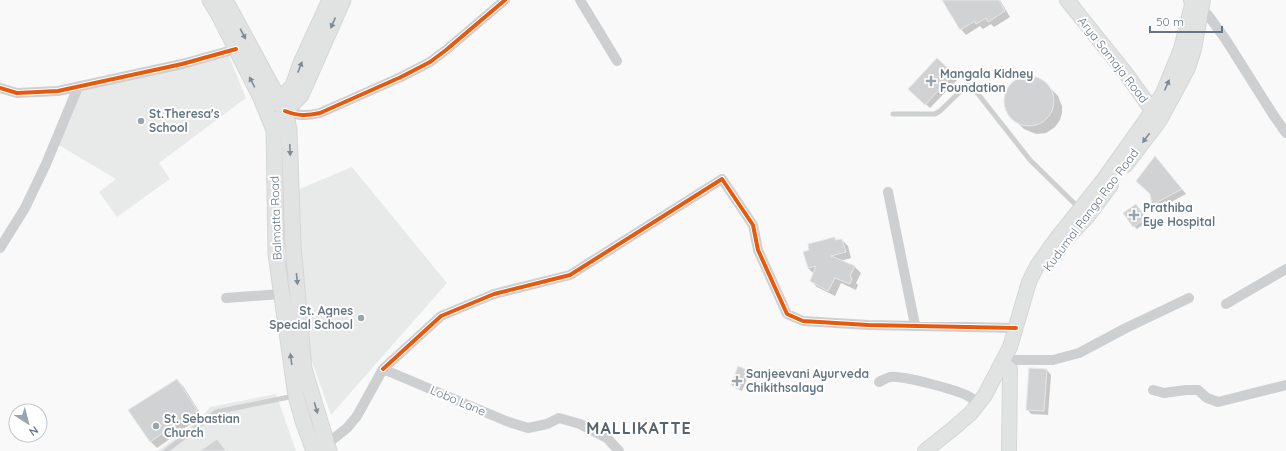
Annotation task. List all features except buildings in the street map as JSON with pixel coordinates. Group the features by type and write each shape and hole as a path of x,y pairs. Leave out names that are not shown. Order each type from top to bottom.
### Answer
{"main road":[{"path":"210,0 236,49 274,130"},
{"path":"225,0 282,105 289,129 293,245 304,369 323,449"},
{"path":"274,130 285,94 293,86 301,63 330,0"},
{"path":"265,109 282,105 301,95 343,0"},
{"name":"Arya Samaja Road","path":"1067,0 1128,75 1156,115"},
{"name":"Kudumal Ranga Rao Road","path":"939,451 969,426 992,400 1008,362 1020,346 1042,275 1064,241 1088,216 1188,68 1194,49 1198,3"},
{"path":"1010,451 1008,362 1029,282 1037,266 1056,238 1156,115"},
{"name":"Balmatta Road","path":"274,130 276,254 296,396 303,421 323,449"},
{"path":"925,451 971,413 1008,362"}],"street":[{"path":"282,105 295,115 306,116 320,113 401,77 430,62 505,0"},
{"path":"580,0 617,61"},
{"path":"1198,3 1226,40 1286,133"},
{"path":"0,88 17,93 58,91 182,64 236,49"},
{"path":"0,248 25,208 46,164 78,87"},
{"path":"323,449 347,428 357,416 383,369 441,316 494,294 570,275 722,179 753,224 758,250 787,314 803,321 868,325 1016,328"},
{"path":"888,192 915,325"},
{"path":"1226,304 1286,269"},
{"path":"226,298 282,294"},
{"path":"1008,362 1053,360 1079,353 1126,328 1189,298"},
{"name":"Lobo Lane","path":"383,369 506,421 528,428 547,424 559,418 580,424 607,438 619,451"},
{"path":"879,382 891,377 911,379 958,392 968,396 978,403"},
{"path":"1153,390 1164,393 1198,390 1208,398 1218,402 1286,385"}],"lane":[{"path":"893,114 937,113 967,85 971,85 1030,160 1080,209"},
{"path":"166,451 216,412 296,396"}],"shaded area":[{"name":"St.Theresa's School","path":"228,54 246,98 159,163 170,179 117,217 99,192 116,179 57,144 80,89"},
{"name":"St. Agnes Special School","path":"352,167 447,283 331,415 309,353 297,190"},
{"path":"276,394 296,451 158,451 201,418 210,407"}],"cycle path":[{"path":"285,111 302,115 320,113 401,77 430,62 505,0"},
{"path":"0,88 17,93 58,91 182,64 236,49"},
{"path":"383,369 441,316 494,294 570,275 722,179 753,225 758,250 787,314 803,321 868,325 1016,328"}],"place":[{"name":"Mangala Kidney Foundation","path":"931,81"},
{"name":"St.Theresa's School","path":"141,121"},
{"name":"Prathiba Eye Hospital","path":"1134,215"},
{"name":"St. Agnes Special School","path":"361,318"},
{"name":"Sanjeevani Ayurveda Chikithsalaya","path":"737,381"},
{"name":"St. Sebastian Church","path":"156,426"}],"district":[{"name":"MALLIKATTE","path":"639,428"}]}
